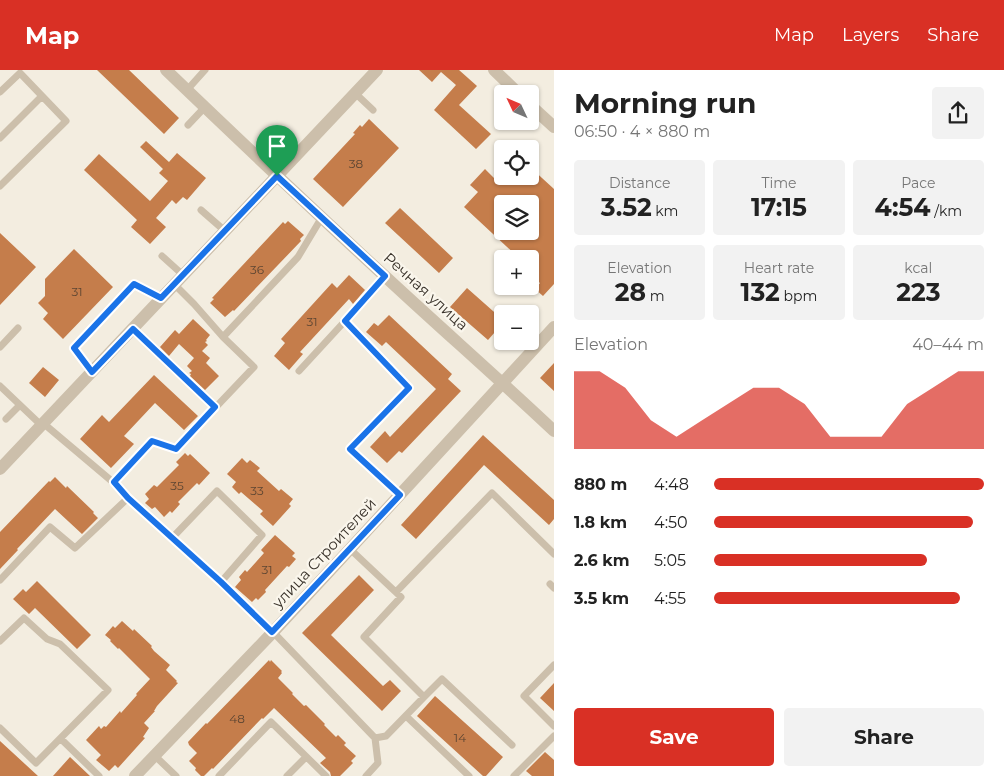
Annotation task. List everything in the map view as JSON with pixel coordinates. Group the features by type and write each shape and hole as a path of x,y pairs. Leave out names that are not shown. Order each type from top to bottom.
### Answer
{"street":[{"name":"Речная улица","path":"166,70 277,176 554,431"},
{"path":"0,469 377,70"},
{"path":"494,70 509,85"},
{"path":"539,113 554,127"},
{"name":"улица Строителей","path":"135,776 350,549 554,327"}],"lane":[{"path":"187,90 205,70"},
{"path":"0,92 20,73 66,121 0,186"},
{"path":"355,93 373,110"},
{"path":"0,138 42,96"},
{"path":"188,125 204,107"},
{"path":"201,210 225,231"},
{"path":"223,337 298,257 322,217"},
{"path":"162,256 183,275"},
{"path":"299,371 385,276"},
{"path":"92,372 74,348 134,284 161,298"},
{"path":"114,482 152,441 176,449 254,367 223,337 174,284"},
{"path":"345,321 409,388 350,449 400,495"},
{"path":"0,347 18,328"},
{"path":"133,329 215,407"},
{"path":"0,386 42,424 114,482 128,498 221,582 375,738 378,764 366,776"},
{"path":"6,419 20,404"},
{"path":"173,537 217,491 262,535 221,582"},
{"path":"396,592 492,493 554,554"},
{"path":"0,580 50,527 75,548 128,498"},
{"path":"350,549 401,597 364,637 424,697"},
{"path":"0,641 24,618 46,640 60,644 108,690 36,764 0,728"},
{"path":"554,665 524,696 554,726"},
{"path":"375,738 386,736 442,679 512,745"},
{"path":"406,716 468,776"},
{"path":"219,776 271,722 326,776"},
{"path":"514,776 554,736"},
{"path":"61,739 99,776"},
{"path":"154,755 176,776"},
{"path":"287,776 306,756"}],"building":[{"path":"97,70 129,70 179,118 164,134"},
{"path":"419,70 459,70 477,86 459,105 491,134 476,149 434,110 456,85 441,72 432,82"},
{"path":"369,119 399,148 343,207 313,179 355,134 353,133 360,125 362,127"},
{"path":"146,141 169,162 177,153 206,178 187,200 183,197 176,204 172,200 156,218 166,227 150,244 131,227 137,220 84,170 99,154 150,201 168,181 159,173 163,169 140,147"},
{"path":"485,169 494,178 494,185 539,185 539,175 554,189 554,284 543,296 539,292 539,250 510,250 500,240 539,240 539,195 494,195 494,235 464,207 478,192 470,185"},
{"path":"400,208 453,258 439,273 385,223"},
{"path":"288,221 304,235 300,239 301,241 234,311 225,317 210,303 214,299 212,298 283,222 285,224"},
{"path":"0,233 36,267 0,305"},
{"path":"74,249 113,287 63,339 43,319 48,313 38,303 45,296 45,279"},
{"path":"349,275 365,290 353,304 349,299 300,352 303,354 289,370 274,356 285,343 281,339 332,283 337,288"},
{"path":"467,288 494,312 494,333 488,340 450,307"},
{"path":"389,315 452,374 448,379 461,391 402,453 399,451 387,463 370,447 385,431 390,437 436,389 386,342 382,346 366,332 374,323 378,326"},
{"path":"193,319 210,335 205,342 208,345 202,351 210,358 206,363 219,376 205,390 190,376 191,374 189,373 192,371 187,366 194,358 179,344 169,356 160,347 175,330 179,334"},
{"path":"554,363 554,391 540,378"},
{"path":"43,367 59,380 45,397 29,383"},
{"path":"154,375 198,416 184,430 155,403 124,436 134,444 111,468 80,439 102,415 109,422"},
{"path":"483,435 554,500 554,519 549,525 484,465 416,539 401,525"},
{"path":"185,453 188,456 190,454 210,473 199,485 197,483 178,502 180,504 172,513 170,511 164,517 155,507 152,509 145,503 149,499 145,494 154,485 157,487 179,465 176,462"},
{"path":"242,458 247,463 250,460 260,468 257,471 279,491 281,489 293,499 289,504 291,506 273,526 260,514 263,511 241,492 239,494 232,487 236,482 227,474"},
{"path":"55,477 66,488 67,486 98,518 82,534 55,509 0,569 0,532"},
{"path":"275,535 295,553 292,556 296,559 289,567 287,566 258,600 256,598 252,602 235,587 241,580 239,577 245,570 247,572 264,553 261,550"},
{"path":"359,575 374,590 331,635 383,686 390,680 401,691 382,711 302,633"},
{"path":"37,581 91,635 77,649 35,608 29,614 13,599 23,589 26,592"},
{"path":"122,621 133,631 134,629 170,665 166,670 178,683 144,723 149,728 143,737 145,738 118,768 115,765 109,771 96,760 101,755 86,740 99,726 101,729 104,726 106,727 120,711 121,713 150,679 105,635 113,626 115,628"},
{"path":"269,660 282,671 278,678 292,694 304,706 306,705 336,737 338,735 346,743 344,745 356,756 351,761 353,763 340,776 331,776 330,772 320,763 326,758 274,708 204,776 201,776 195,770 196,768 189,761 197,753 188,742"},
{"path":"554,683 554,711 540,698"},
{"path":"435,696 503,757 486,776 483,776 417,716"},
{"path":"0,741 38,776 0,776"},
{"path":"545,752 554,760 554,776 532,776 526,771"},
{"path":"70,757 90,776 53,776"}],"route":[{"path":"277,176 385,276 345,321 409,388 350,449 400,495 272,632 173,537 128,498 114,482 152,441 176,449 215,407 133,329 92,372 74,348 134,284 161,298 277,176"}]}
